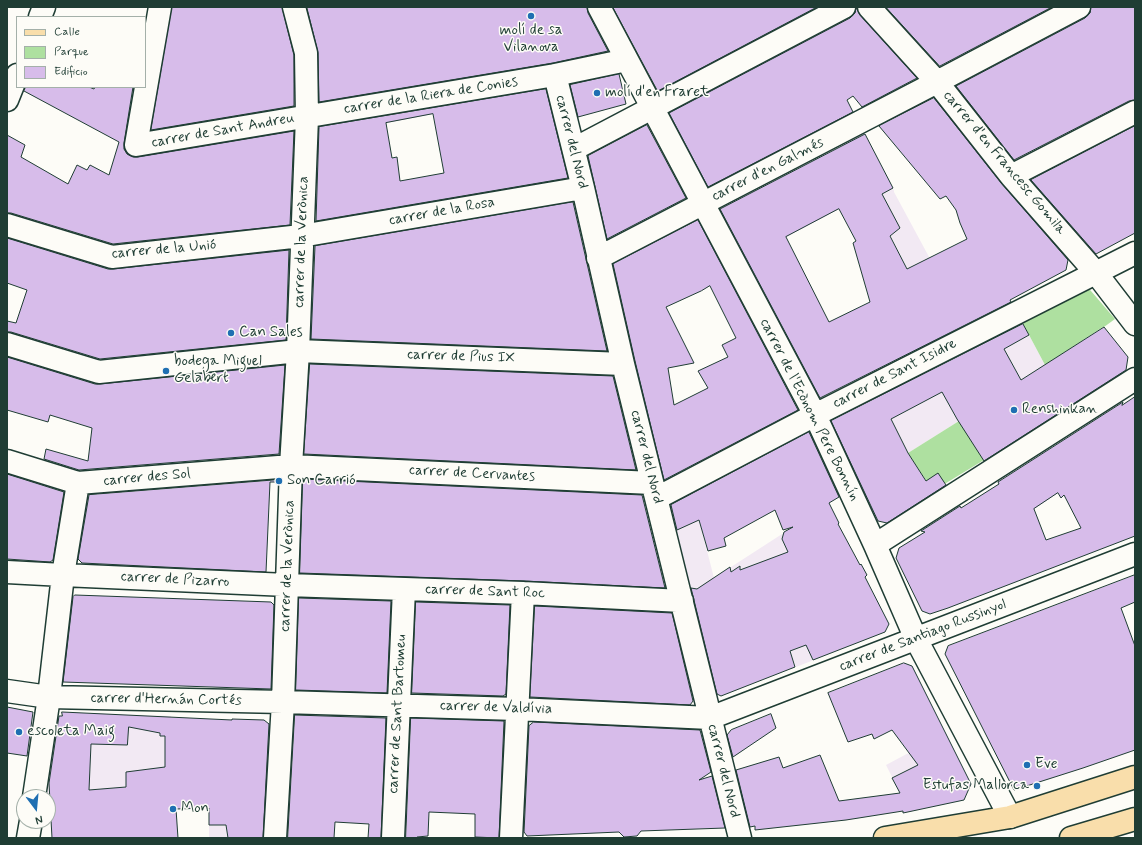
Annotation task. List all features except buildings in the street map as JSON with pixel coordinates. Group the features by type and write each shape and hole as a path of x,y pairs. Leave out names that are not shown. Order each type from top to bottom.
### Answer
{"main road":[{"path":"885,838 1010,817 1135,777"},
{"path":"1071,838 1135,819"}],"street":[{"name":"carrer de Sant Andreu","path":"146,88 160,7"},
{"name":"carrer de la Verònica","path":"275,838 283,702 291,466 298,350 301,236 307,116 306,53 294,7"},
{"name":"carrer de l'Ecònom Pere Bonnín","path":"599,7 651,108 815,415 875,545 916,639 1010,817"},
{"path":"574,149 844,7"},
{"name":"carrer d'en Francesc Gomila","path":"869,7 937,82 1012,176 1096,273 1135,324"},
{"name":"carrer d'en Galmés","path":"598,258 1079,7"},
{"name":"carrer de la Riera de Conies","path":"307,116 555,75 627,60"},
{"name":"carrer del Nord","path":"555,75 574,149 623,364 740,838"},
{"path":"7,100 16,78"},
{"name":"carrer de Sant Andreu","path":"146,88 136,145 307,116"},
{"path":"1012,176 1135,112"},
{"name":"carrer de la Rosa","path":"301,236 583,188"},
{"name":"carrer de la Unió","path":"7,225 112,257 301,236"},
{"name":"carrer de Sant Isidre","path":"655,490 815,415 1135,253"},
{"name":"carrer de Pius IX","path":"7,344 99,372 298,350 623,364"},
{"path":"875,545 1135,379"},
{"name":"carrer des Sol","path":"7,461 78,483 291,466"},
{"name":"carrer de Cervantes","path":"291,466 655,490"},
{"path":"35,789 49,697 63,575 78,483"},
{"name":"carrer de Santiago Russinyol","path":"710,718 1135,554"},
{"name":"carrer de Pizarro","path":"7,572 287,585"},
{"name":"carrer de Sant Roc","path":"287,585 523,593 682,601"},
{"name":"carrer de Sant Bartomeu","path":"392,838 404,589"},
{"path":"511,838 523,593"},
{"name":"carrer d'Hernán Cortés","path":"7,691 49,697 283,702"},
{"name":"carrer de Valdívia","path":"283,702 518,709 710,718"}],"shaded area":[{"path":"862,130 935,268 913,280 842,141"},
{"path":"1020,318 1045,365 1021,380 994,332"},
{"path":"929,367 959,421 908,453 877,394"},
{"path":"692,492 714,578 796,525 792,560 799,607 819,658 796,667 776,615 747,598 695,612 670,504"},
{"path":"92,713 171,716 170,781 122,787 123,808 56,797 56,789 48,789 49,779 90,774"},
{"path":"946,733 958,758 898,789 886,765"},
{"path":"209,825 269,827 269,838 209,838"}],"green space":[{"path":"1085,284 1115,319 1045,365 1020,318"},
{"path":"959,421 984,460 933,491 908,453"}],"place":[{"name":"molí de sa Vilanova","path":"531,16"},
{"name":"molí d'en Fraret","path":"597,93"},
{"name":"Can Sales","path":"231,333"},
{"name":"bodega Miguel Gelabert","path":"166,371"},
{"name":"Renshinkan","path":"1014,410"},
{"name":"Son Carrió","path":"279,481"},
{"name":"escoleta Maig","path":"19,732"},
{"name":"Eve","path":"1027,765"},
{"name":"Estufas Mallorca","path":"1037,786"},
{"name":"Mon","path":"173,809"}]}
